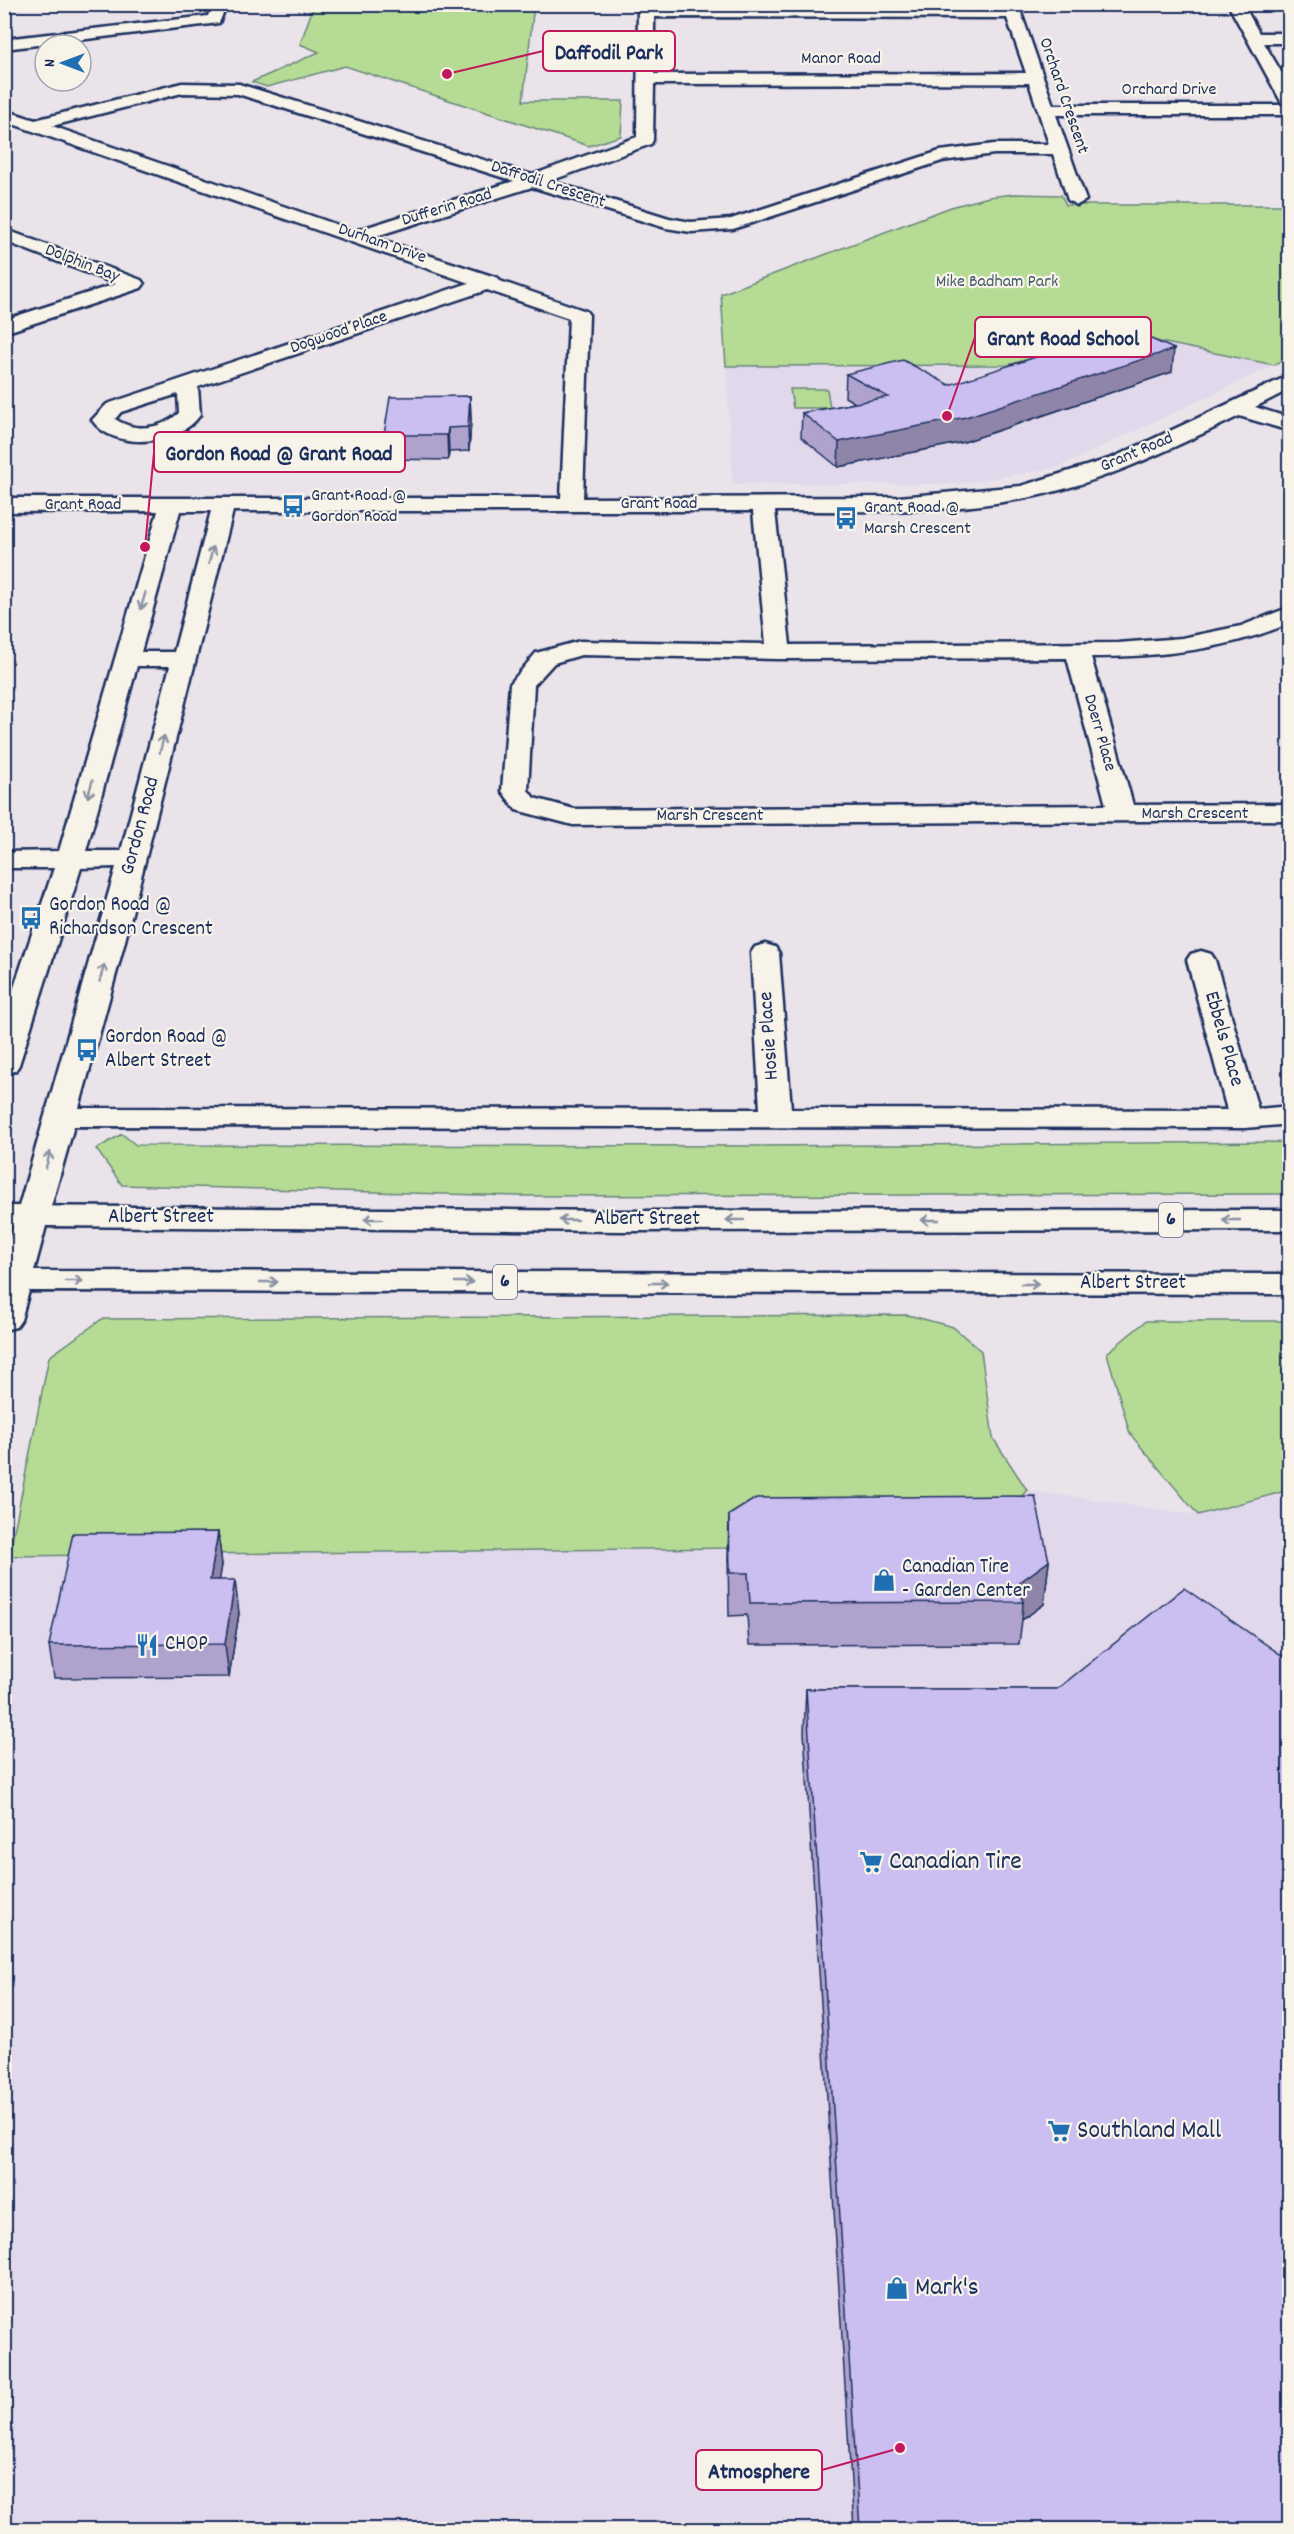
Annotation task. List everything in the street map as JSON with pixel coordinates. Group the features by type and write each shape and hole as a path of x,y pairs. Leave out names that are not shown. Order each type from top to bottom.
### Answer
{"street":[{"path":"4,45 214,20 220,4"},
{"path":"1235,4 1290,103"},
{"path":"646,8 1011,9"},
{"name":"Dufferin Road","path":"357,236 536,180 645,140 646,8"},
{"name":"Orchard Crescent","path":"1011,9 1037,78 1077,200"},
{"path":"1254,38 1290,38"},
{"name":"Manor Road","path":"646,79 1037,78"},
{"name":"Daffodil Crescent","path":"36,125 182,88 239,89 536,180 666,223 713,227 733,224 940,156 994,149 1061,149"},
{"name":"Orchard Drive","path":"1048,110 1290,110"},
{"name":"Durham Drive","path":"4,115 491,282 579,315 572,504"},
{"name":"Dolphin Bay","path":"4,234 134,284 4,327"},
{"name":"Dogwood Place","path":"187,384 491,282"},
{"name":"Grant Road","path":"4,505 763,505 964,501 1060,484 1123,461 1290,381"},
{"path":"1236,408 1290,425"},
{"name":"Gordon Road","path":"4,1320 18,1217 59,1117 132,860 224,504"},
{"path":"4,1065 70,860 171,505"},
{"path":"763,505 779,652"},
{"name":"Marsh Crescent","path":"1290,614 1248,632 1182,645 1077,651 779,652 580,648 545,658 522,684 515,791 525,804 573,817 1122,815 1290,812"},
{"name":"Doerr Place","path":"1077,651 1122,815"},
{"path":"127,659 184,659"},
{"path":"4,860 132,860"},
{"name":"Hosie Place","path":"765,953 776,1119"},
{"name":"Ebbels Place","path":"1201,960 1245,1119"},
{"path":"59,1117 1245,1119 1290,1114"},
{"name":"Albert Street","path":"18,1217 1290,1220"},
{"name":"Albert Street","path":"10,1281 1290,1284"}],"shaded area":[{"path":"1116,333 1274,365 1059,467 959,484 733,484 726,366 1008,365"},
{"name":"Southland Mall","path":"1027,1490 1198,1515 1289,1490 1289,2529 5,2530 4,1576 9,1556 736,1548 990,1534"}],"green space":[{"path":"314,5 534,5 523,101 623,101 621,136 589,146 345,66 267,87 252,82 319,52 300,44"},
{"name":"Mike Badham Park","path":"1014,194 1061,195 1066,205 1289,205 1289,356 1274,365 1116,333 1008,365 726,366 721,294 951,207 989,197"},
{"path":"790,389 827,389 830,408 793,408"},
{"path":"122,1134 136,1145 759,1146 1289,1142 1289,1194 518,1196 122,1185 96,1149"},
{"path":"908,1315 953,1327 981,1351 993,1438 1027,1490 990,1534 736,1548 9,1556 49,1357 102,1319"},
{"path":"1146,1321 1289,1321 1289,1490 1198,1515 1130,1434 1107,1353"}],"building":[{"path":"1126,328 1174,349 966,417 839,442 802,413 888,397 846,374 903,360 949,385"},
{"path":"470,396 468,427 448,428 447,435 384,435 390,397"},
{"path":"1035,1496 1049,1561 1020,1582 1023,1602 750,1603 748,1573 730,1573 729,1515 756,1498"},
{"name":"CHOP","path":"218,1532 210,1580 235,1580 225,1644 49,1645 73,1533"},
{"name":"Southland Mall","path":"1184,1588 1290,1661 1290,2529 860,2529 806,1689 1057,1689"}],"place":[{"name":"Daffodil Park","path":"447,74"},
{"name":"Grant Road School","path":"947,416"},
{"name":"Grant Road @ Gordon Road","path":"293,506"},
{"name":"Grant Road @ Marsh Crescent","path":"846,518"},
{"name":"Gordon Road @ Grant Road","path":"145,547"},
{"name":"Gordon Road @ Richardson Crescent","path":"31,918"},
{"name":"Gordon Road @ Albert Street","path":"87,1050"},
{"name":"Canadian Tire - Garden Center","path":"884,1580"},
{"name":"CHOP","path":"147,1645"},
{"name":"Canadian Tire","path":"871,1862"},
{"name":"Southland Mall","path":"1059,2131"},
{"name":"Mark's","path":"897,2288"},
{"name":"Atmosphere","path":"900,2448"}]}
